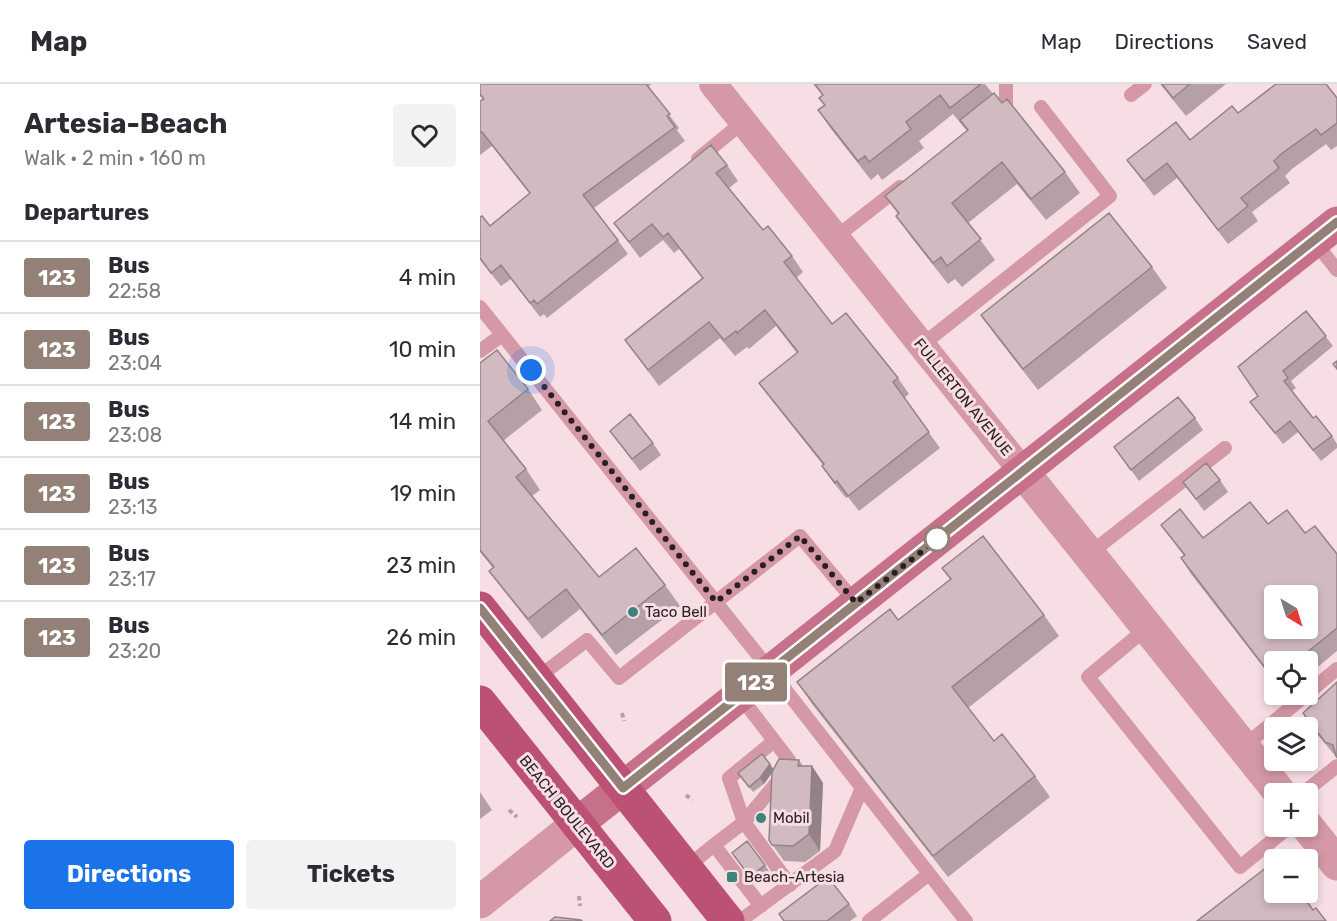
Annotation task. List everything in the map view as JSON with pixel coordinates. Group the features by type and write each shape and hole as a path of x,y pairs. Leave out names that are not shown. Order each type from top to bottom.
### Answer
{"main road":[{"path":"577,824 1326,232"},
{"path":"480,608 728,921"},
{"name":"BEACH BOULEVARD","path":"480,702 655,921"}],"street":[{"name":"FULLERTON AVENUE","path":"712,84 1272,783"},
{"path":"480,902 577,824"},
{"path":"1316,837 1337,864"}],"lane":[{"path":"987,119 1006,105 1006,84"},
{"path":"1131,95 1145,84"},
{"path":"922,345 1110,196 1041,107"},
{"path":"689,166 743,122"},
{"path":"836,237 911,178"},
{"path":"1326,232 1337,270"},
{"path":"480,307 770,670 966,921"},
{"path":"480,351 502,334"},
{"path":"1089,554 1225,448"},
{"path":"536,679 587,640 619,678 800,536 856,603"},
{"path":"1148,627 1088,677 1240,867 1277,837"},
{"path":"1318,685 1337,669"},
{"path":"686,868 744,822 779,780 789,760 739,695"},
{"path":"1244,747 1294,705"},
{"path":"774,741 729,778 744,822 790,885"},
{"path":"1316,783 1337,766"},
{"path":"740,921 835,851 862,788"},
{"path":"714,845 761,906"},
{"path":"869,921 929,874"}],"path":[{"path":"622,713 624,721"},
{"path":"686,795 692,800"},
{"path":"509,810 517,818"},
{"path":"579,896 580,906"}],"building":[{"path":"480,84 646,84 670,114 667,116 675,127 583,195 618,240 537,304 534,300 530,303 501,265 491,273 480,258 480,217 482,216 490,226 530,193 482,132 480,133 480,101 484,99 480,94"},
{"path":"815,84 981,84 950,108 940,95 906,122 911,129 869,162 865,156 858,161 818,110 825,105 819,98 823,95"},
{"path":"1162,84 1190,84 1173,98"},
{"path":"1276,84 1326,84 1337,98 1337,123 1321,135 1316,129 1281,154 1274,161 1279,168 1241,198 1248,206 1218,230 1167,163 1144,181 1127,160 1176,122 1190,140 1232,106 1238,113"},
{"path":"994,93 1002,103 1007,99 1065,172 1031,199 1002,162 952,203 981,239 947,266 941,257 933,263 896,216 899,213 885,196 968,130 960,120"},
{"path":"711,145 727,165 716,173 763,230 768,226 792,256 784,262 832,324 846,313 898,378 893,382 929,432 848,496 837,481 835,483 822,466 824,464 759,383 798,352 765,310 737,333 736,331 724,340 709,322 648,370 625,340 703,278 668,233 663,237 652,224 629,242 614,223"},
{"path":"1109,213 1152,267 1023,369 981,315"},
{"path":"1306,311 1326,336 1283,371 1288,378 1284,381 1313,418 1316,416 1332,436 1313,450 1290,421 1275,433 1250,402 1258,396 1238,367"},
{"path":"497,350 528,389 488,421 526,469 516,477 599,577 636,548 665,585 602,635 566,589 528,619 489,571 494,567 480,550 480,363"},
{"path":"1178,397 1195,418 1131,470 1114,447"},
{"path":"630,414 653,443 632,459 610,431"},
{"path":"1206,463 1220,480 1196,499 1183,482"},
{"path":"1250,502 1268,524 1287,510 1305,533 1315,526 1337,554 1337,628 1309,651 1264,651 1264,666 1181,558 1185,555 1161,525 1180,509 1203,538"},
{"path":"983,536 1044,615 952,687 994,741 1002,734 1035,776 933,856 797,682 890,609 898,620 951,579 942,568"},
{"path":"1337,682 1337,758 1333,745 1325,742 1318,733 1318,717 1306,717 1303,713 1312,705 1318,705 1318,699"},
{"path":"762,754 770,764 760,778 749,787 738,773"},
{"path":"779,759 799,760 798,766 812,766 809,834 793,846 772,845 769,840 772,772"},
{"path":"747,841 765,865 750,877 732,853"},
{"path":"1264,869 1264,903 1308,903 1313,910 1316,908 1326,921 1197,921"},
{"path":"828,877 849,904 827,921 784,921 779,914"},
{"path":"555,917 581,920 582,921 550,921"}],"bus line":[{"name":"123","path":"480,608 623,788 1337,222"}],"place":[{"name":"Taco Bell","path":"633,612"},
{"name":"Mobil","path":"761,818"},
{"name":"Beach-Artesia","path":"732,877"}],"route":[{"path":"531,370 716,602 800,536 856,603 943,535 937,539"}]}
